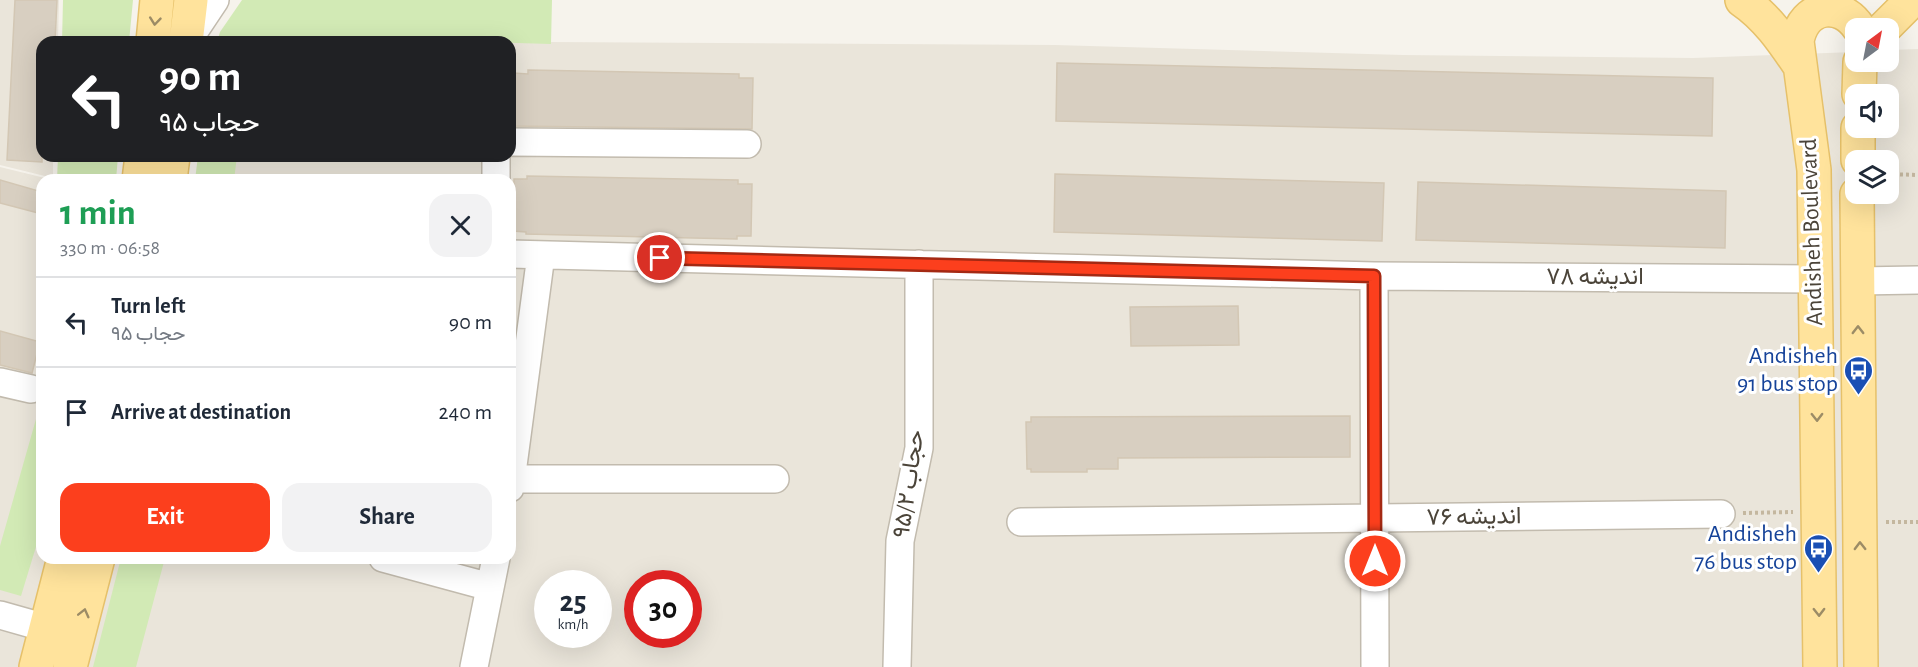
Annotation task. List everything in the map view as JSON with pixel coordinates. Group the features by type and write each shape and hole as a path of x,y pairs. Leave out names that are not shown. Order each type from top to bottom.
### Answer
{"main road":[{"path":"154,36 158,0"},
{"path":"188,36 191,0"},
{"name":"Andisheh Boulevard","path":"1742,0 1755,9 1778,34 1800,66 1814,170 1820,667"},
{"path":"1894,18 1912,0"},
{"path":"1800,66 1797,40 1800,28 1807,17 1818,10 1830,8 1843,11 1853,18"},
{"name":"Andisheh Boulevard","path":"1857,204 1861,667"},
{"path":"36,667 62,564"},
{"path":"70,667 96,564"}],"street":[{"path":"191,36 215,0"},
{"path":"516,142 747,144"},
{"name":"اندیشه ۷۸","path":"516,254 1374,276 1815,279"},
{"path":"516,445 541,255"},
{"name":"حجاب ۹۵/۲","path":"897,667 900,541 919,448 919,264"},
{"path":"1374,276 1375,667"},
{"path":"1858,280 1918,280"},
{"path":"0,382 31,389"},
{"path":"516,483 775,479"},
{"name":"اندیشه ۷۶","path":"1021,522 1722,514"},
{"path":"405,564 490,587"},
{"path":"474,667 495,564"},
{"path":"0,615 46,628"}],"path":[{"path":"1899,174 1918,175"},
{"path":"1722,514 1818,511"},
{"path":"1859,522 1918,522"}],"shaded area":[{"path":"0,0 59,0 58,36 36,36 36,162 53,162 53,174 37,174 0,165"},
{"path":"516,42 1055,45 1403,55 1693,58 1845,52 1845,72 1899,72 1899,50 1918,49 1918,667 0,667 0,167 36,176 36,564 516,564 516,174 227,174 228,162 516,162"}],"green space":[{"path":"63,0 133,0 130,36 62,36"},
{"path":"242,0 552,0 551,44 516,43 516,36 219,36"},
{"path":"58,162 118,162 116,174 57,174"},
{"path":"197,162 236,162 235,174 196,174"},
{"path":"36,419 36,547 21,596 0,590 0,546"},
{"path":"119,564 163,564 136,667 93,667"}],"building":[{"path":"15,0 57,0 55,36 36,36 36,162 7,160"},
{"path":"1057,63 1713,78 1712,136 1056,121"},
{"path":"528,70 739,74 739,78 753,78 752,129 516,126 516,73 528,74"},
{"path":"1055,174 1384,183 1382,241 1054,232"},
{"path":"527,176 738,180 738,184 752,184 751,236 737,236 737,239 526,234 526,232 516,231 516,179 527,179"},
{"path":"0,180 36,190 36,212 0,203"},
{"path":"1418,182 1726,191 1725,248 1416,240"},
{"path":"1238,306 1239,345 1131,346 1130,307"},
{"path":"0,331 36,341 36,358 32,373 0,365"},
{"path":"1350,416 1350,457 1118,458 1118,469 1087,469 1087,472 1031,472 1031,469 1027,469 1026,422 1031,422 1031,417"}],"place":[{"name":"Andisheh 91 bus stop","path":"1859,396"},
{"name":"Andisheh 76 bus stop","path":"1818,574"}],"route":[{"path":"660,258 1374,276 1375,561"}]}
